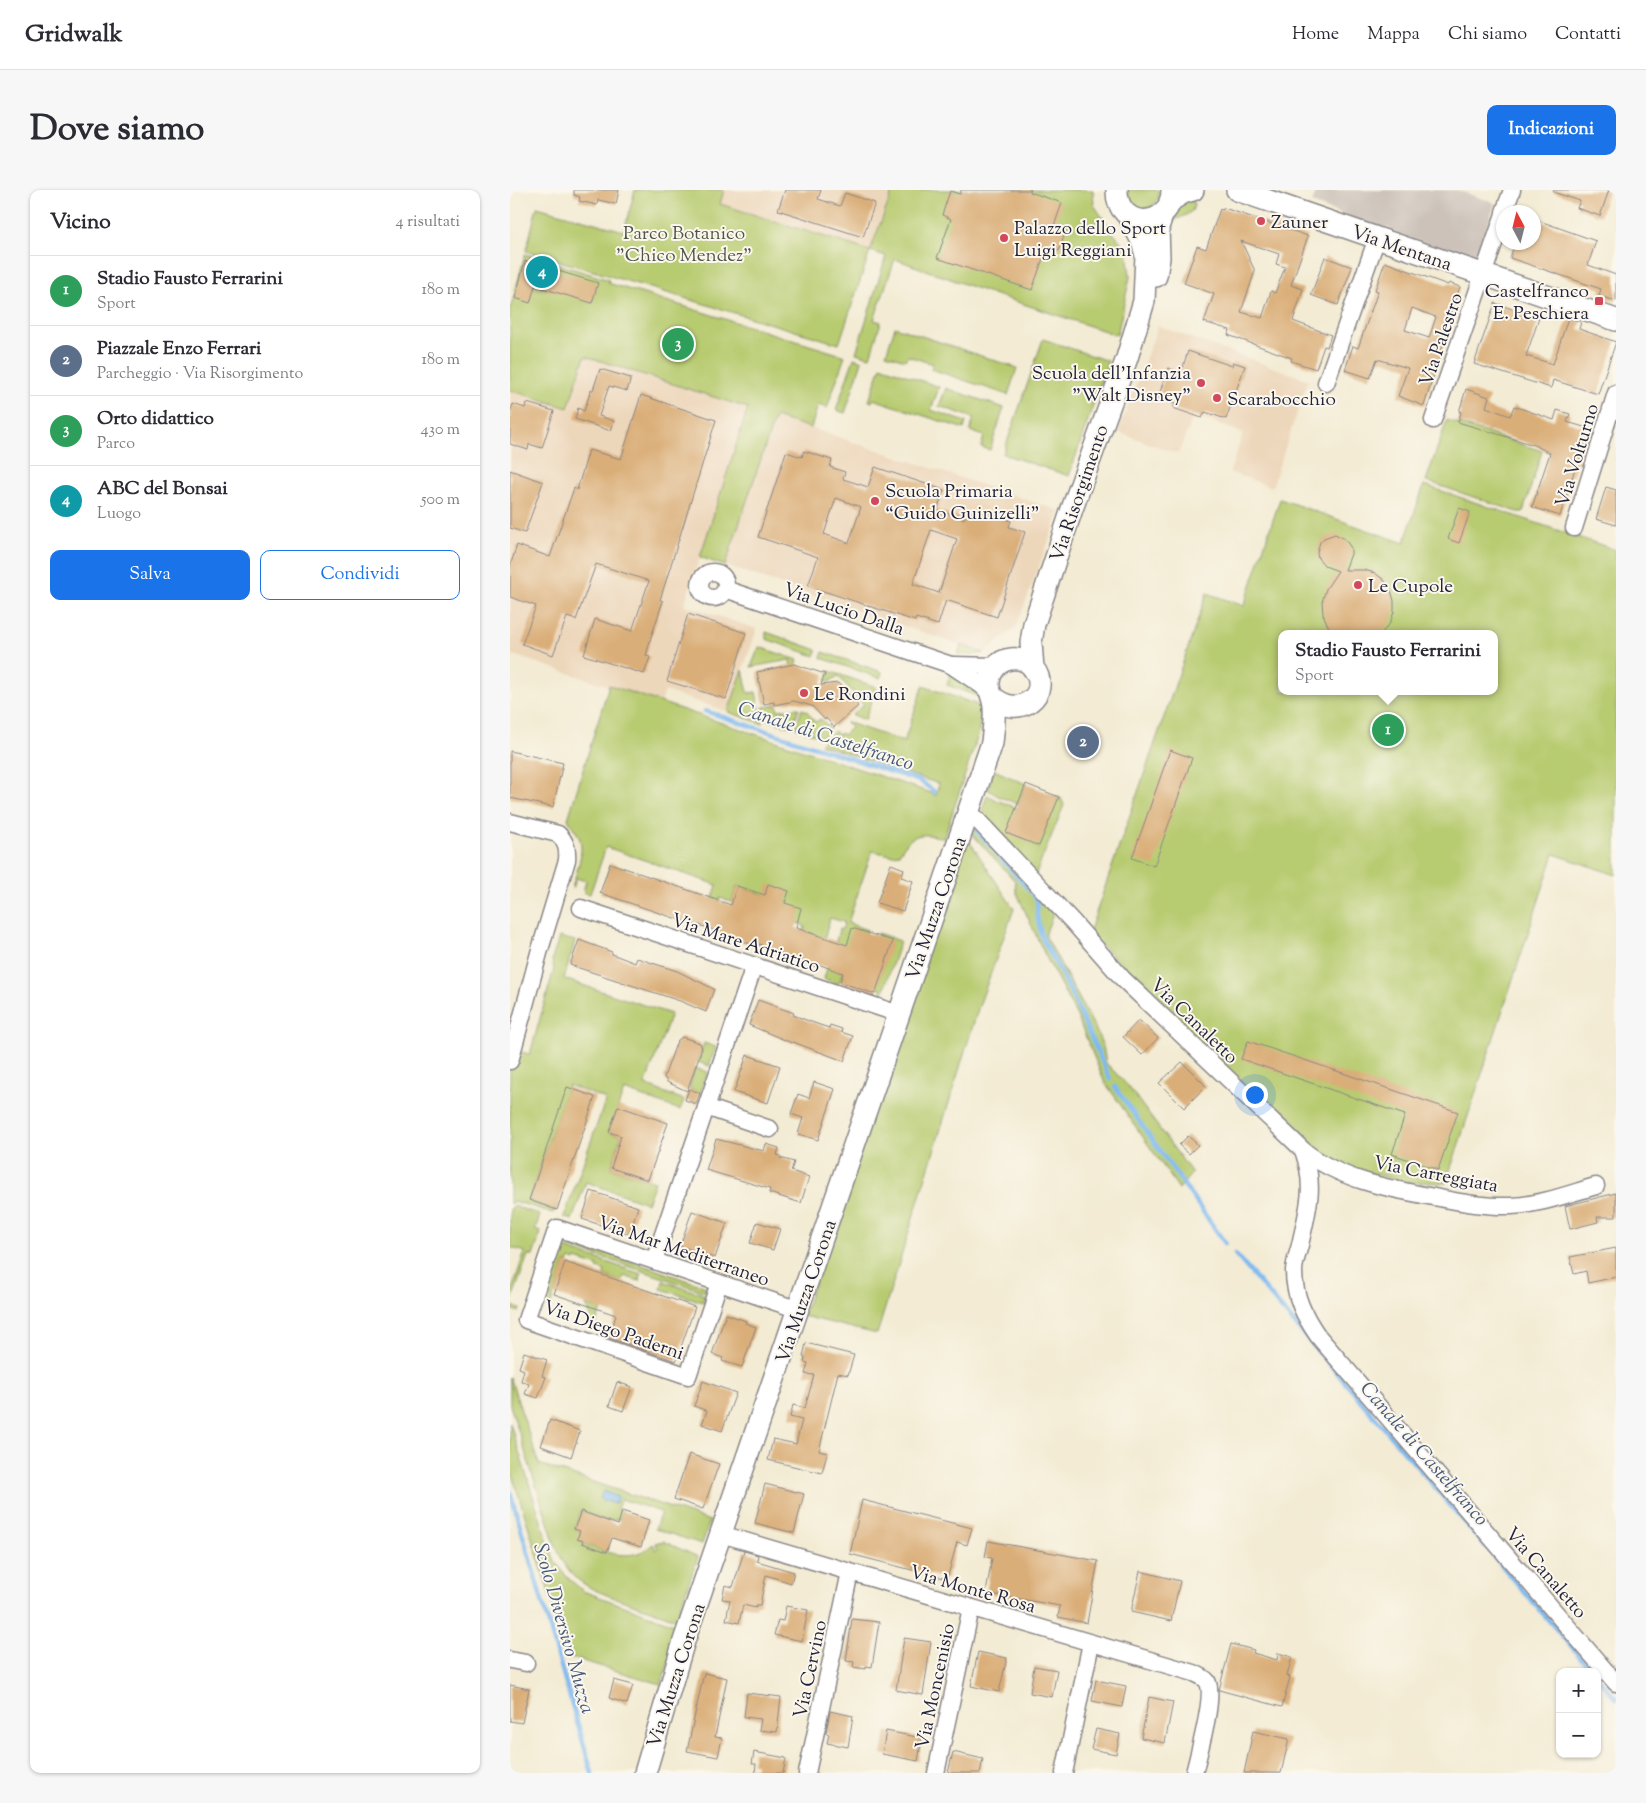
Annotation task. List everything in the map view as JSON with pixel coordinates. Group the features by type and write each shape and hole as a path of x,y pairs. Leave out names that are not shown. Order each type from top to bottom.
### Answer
{"street":[{"name":"Via Risorgimento","path":"1117,190 1120,206 1130,216 1142,241 1146,255 1144,301"},
{"path":"1130,216 1144,221 1155,218 1169,201 1193,190"},
{"name":"Via Mentana","path":"1237,190 1616,320"},
{"name":"Via Palestro","path":"1507,205 1512,190"},
{"name":"Via Risorgimento","path":"968,810 992,743 1011,716 1021,706 1030,702 1037,690 1038,677 1034,668 1031,643 1032,629 1072,509 1127,358 1144,301 1155,280 1160,258 1158,227 1169,201"},
{"name":"Via Palestro","path":"1433,420 1496,236"},
{"path":"1326,383 1377,238"},
{"name":"Via Volturno","path":"1574,528 1616,393"},
{"name":"Via Lucio Dalla","path":"725,589 951,665 982,685 993,696"},
{"name":"Via Risorgimento","path":"992,743 994,712 990,680 1032,629"},
{"path":"1003,662 1019,659 1026,661 1034,668"},
{"name":"Via Lucio Dalla","path":"951,665 1003,662"},
{"path":"993,696 1004,706 1021,706"},
{"name":"Via Muzza Corona","path":"645,1773 684,1641 799,1310 968,810"},
{"name":"Via Canaletto","path":"968,810 1073,922 1123,979 1303,1150 1308,1163 1311,1192 1294,1269 1297,1296 1308,1322 1616,1683"},
{"path":"510,822 558,834 563,838 568,853 510,1061"},
{"name":"Via Mare Adriatico","path":"581,908 899,1014"},
{"path":"654,1261 754,966"},
{"path":"706,1107 770,1128"},
{"name":"Via Carreggiata","path":"1303,1150 1316,1161 1331,1169 1387,1189 1472,1204 1497,1206 1529,1205 1596,1186"},
{"name":"Via Mar Mediterraneo","path":"557,1228 799,1310"},
{"name":"Via Diego Paderni","path":"557,1228 526,1320 635,1359 688,1376 719,1283"},
{"name":"Via Monte Rosa","path":"720,1534 1194,1673 1202,1677 1207,1681 1209,1687 1210,1702 1194,1773"},
{"name":"Via Cervino","path":"807,1773 850,1572"},
{"name":"Via Moncenisio","path":"936,1773 971,1608"},
{"path":"1064,1773 1091,1643"}],"shaded area":[{"path":"724,190 893,190 871,251 719,204"},
{"path":"1317,190 1457,190 1495,203 1478,254 1475,258 1469,258 1399,234 1387,227 1379,228 1312,203"},
{"name":"Scarabocchio","path":"1158,326 1308,380 1272,487 1230,472 1243,433 1194,415 1178,454 1118,432"},
{"path":"584,356 811,428 1060,511 1016,627 984,653 700,557 684,605 757,629 728,712 665,691 661,703 510,654 510,390 568,408"}],"green space":[{"name":"Parco Botanico \"Chico Mendez\"","path":"635,190 724,190 720,204 870,251 839,344 526,251 537,207 624,231"},
{"path":"893,190 1093,190 1094,205 1127,249 1130,277 1117,335 895,259 874,320 881,322 870,357 856,353 886,256 870,251"},
{"path":"1128,190 1159,190 1158,199 1154,205 1139,208 1132,204 1128,196"},
{"path":"1192,198 1194,205 1192,211 1171,223 1174,226 1173,229 1169,230 1170,235 1168,236 1168,221 1180,202"},
{"path":"525,254 609,280 608,283 845,356 827,408 818,405 811,428 775,417 725,566 700,557 748,408 585,356 568,408 510,390 510,310"},
{"path":"895,327 1017,368 1008,395 931,369 933,364 908,356 905,360 886,354"},
{"path":"1043,339 1108,361 1069,476 1003,454"},
{"path":"854,358 862,361 845,413 836,410"},
{"path":"881,366 939,387 931,410 966,422 964,429 873,399 872,402 869,401"},
{"path":"946,388 1004,408 990,450 981,447 984,436 970,431 974,418 939,406"},
{"path":"1447,420 1542,451 1523,512 1518,512 1426,481"},
{"path":"1424,485 1616,550 1616,875 1554,854 1446,1183 1405,1182 1341,1165 1320,1157 1089,933 1207,593 1244,606 1280,499 1404,543"},
{"path":"766,632 817,650 815,656 766,639"},
{"path":"961,645 984,653 958,654"},
{"path":"759,647 798,660 795,670 791,669 790,660 751,667"},
{"path":"823,652 882,672 880,678 821,658"},
{"path":"743,670 748,693 756,692 763,724 728,712"},
{"path":"829,671 876,687 865,720 852,715 864,705 838,676 829,682 826,680"},
{"path":"951,672 979,693 980,697 947,685"},
{"path":"609,685 936,796 939,784 820,744 835,731 838,735 841,733 843,735 851,728 846,722 904,742 923,686 978,705 981,711 979,732 944,838 929,835 917,836 908,842 899,854 891,855 872,851 848,923 867,930 860,950 839,972 843,973 838,984 824,979 839,943 836,941 839,930 843,928 844,922 830,918 824,940 804,931 805,926 785,919 774,941 787,902 737,886 732,902 720,898 712,923 704,926 717,885 606,847 590,894 583,892 586,881 576,878 572,888 580,860 581,846 580,839 568,819"},
{"path":"777,705 778,710 799,708 793,725 790,727 766,719 763,707"},
{"path":"802,709 807,711 815,722 821,719 830,729 821,737 797,728"},
{"path":"994,770 1026,784 1018,804 988,790"},
{"path":"987,795 1017,808 1061,798 1064,805 1035,876 983,817 982,811"},
{"path":"972,826 1035,891 1053,914 1045,935 1095,1028 1103,1046 1106,1063 1128,1086 1192,1173 1179,1189 1104,1081 1077,1016 1045,955 1024,909 1016,891 1015,881 970,832"},
{"path":"966,836 1014,909 979,1006 877,1334 803,1316"},
{"path":"878,933 900,941 881,999 879,998 882,989 877,987"},
{"path":"559,937 575,941 564,979 671,1014 645,1085 684,1100 680,1110 624,1090 609,1132 621,1136 611,1168 655,1182 647,1203 586,1182 572,1220 564,1217 606,1099 568,1085 529,1200 555,1209 553,1213 514,1201 510,1204 510,1050 530,1054 554,969 552,960"},
{"path":"704,1043 716,1047 709,1066 698,1062"},
{"path":"695,1068 708,1072 700,1093 689,1089"},
{"path":"514,1206 540,1215 535,1230 541,1232 533,1256 528,1255 510,1305 510,1295 525,1252 510,1247 510,1209"},
{"path":"558,1236 709,1288 706,1292 556,1242"},
{"path":"560,1246 641,1274 639,1281 624,1276 621,1282 604,1275 605,1271 597,1268 598,1266 570,1259 568,1263 565,1262 550,1307 540,1304"},
{"path":"663,1281 705,1295 703,1302 661,1289"},
{"path":"603,1290 607,1291 596,1323 589,1320 591,1316 586,1305 596,1308"},
{"path":"510,1305 520,1309 519,1312 510,1309"},
{"path":"510,1377 539,1464 710,1521 702,1544 655,1529 661,1512 621,1499 617,1509 622,1511 620,1519 605,1520 581,1511 574,1529 580,1531 582,1543 609,1553 636,1554 653,1544 656,1550 658,1548 655,1543 663,1541 698,1557 676,1619 599,1592 572,1574 559,1555 510,1405"},
{"path":"510,1423 548,1543 555,1561 567,1577 583,1591 682,1627 661,1684 569,1657 510,1468"}],"water":[{"path":"603,1491 618,1497 615,1504 600,1499"}],"building":[{"path":"574,190 619,190 616,204 598,200 597,205 579,201 580,197 574,195"},
{"path":"785,190 821,190 818,199 840,206 845,193 875,203 863,237 778,210"},
{"name":"Palazzo dello Sport Luigi Reggiani","path":"961,190 1031,190 1030,192 1062,203 1054,226 1066,230 1059,251 1047,247 1032,290 937,258 951,219 942,215 950,191 960,194"},
{"path":"1554,190 1609,190 1600,216 1577,208 1580,201 1553,192"},
{"path":"1224,208 1308,236 1291,285 1303,289 1293,321 1331,335 1327,347 1324,346 1316,369 1291,361 1292,358 1228,335 1230,330 1204,322 1214,294 1184,283 1197,246 1206,249 1220,209 1223,210","holes":["1241,241 1279,254 1276,264 1285,267 1275,293 1271,291 1262,318 1241,312 1255,271"]},
{"path":"1541,221 1596,241 1588,265 1616,275 1616,301 1599,296 1601,289 1510,258 1512,250 1541,250"},
{"path":"1325,257 1352,267 1338,305 1311,295"},
{"path":"525,261 598,283 592,303 535,286 530,303 515,298"},
{"path":"1385,262 1448,285 1449,283 1460,287 1440,342 1444,343 1424,406 1398,396 1408,368 1377,359 1370,378 1345,370 1353,346 1358,348 1378,291 1375,290","holes":["1412,308 1436,317 1429,338 1405,330"]},
{"path":"1495,303 1539,318 1526,356 1553,364 1568,318 1581,322 1579,329 1616,342 1598,394 1553,380 1551,388 1474,364"},
{"name":"Scuola dell'Infanzia \"Walt Disney\"","path":"1188,351 1232,366 1233,362 1245,366 1226,419 1205,412 1202,418 1173,408 1175,404 1158,398 1168,368 1181,373"},
{"path":"600,369 631,378 627,391 609,386 599,416 614,421 611,431 575,419 578,408 584,411"},
{"path":"1466,389 1489,397 1486,407 1510,416 1514,406 1554,420 1557,410 1570,414 1567,422 1594,430 1588,447 1584,446 1579,462 1577,462 1560,516 1532,507 1550,453 1534,445 1458,422"},
{"path":"641,395 716,420 660,600 663,601 646,656 650,657 644,674 584,655 595,619 632,631 649,581 596,564 576,620 567,617 553,655 522,644 536,606 510,597 510,566 517,545 550,557 574,488 577,490 589,450 621,459"},
{"path":"527,403 554,411 542,448 529,444 528,450 510,444 510,413 513,404 525,408"},
{"path":"804,451 832,460 830,467 845,472 843,479 868,487 875,467 944,490 937,510 964,519 966,512 982,518 984,511 1011,521 1009,527 1025,532 997,617 946,600 938,625 916,618 915,621 808,586 818,557 758,537 786,452 802,457","holes":["836,498 861,507 849,543 824,534","931,530 957,539 939,593 913,584"]},
{"path":"510,470 543,482 525,533 510,528"},
{"path":"1606,487 1616,490 1616,525 1596,519"},
{"path":"1459,508 1470,512 1459,543 1448,539"},
{"name":"Le Cupole","path":"1335,534 1345,539 1351,548 1351,554 1345,570 1364,570 1375,573 1384,580 1391,590 1394,612 1390,623 1384,630 1332,630 1328,626 1323,614 1322,602 1326,589 1338,571 1325,566 1318,558 1317,552 1320,542 1324,538"},
{"path":"688,614 746,633 726,699 667,681"},
{"name":"Le Rondini","path":"794,664 825,674 821,685 838,683 858,706 834,727 812,706 794,701 774,705 774,702 764,704 757,672"},
{"path":"1170,750 1192,758 1154,866 1132,858"},
{"path":"510,751 563,763 553,807 510,798"},
{"path":"1026,784 1059,797 1039,846 1006,833"},
{"path":"610,863 731,905 737,886 765,895 768,884 789,891 785,903 801,908 796,928 847,945 852,928 893,941 875,994 840,982 843,973 818,964 817,967 759,944 758,947 744,942 744,940 600,893"},
{"path":"891,864 904,869 901,877 913,881 903,911 877,903"},
{"path":"579,940 635,963 637,958 677,971 714,989 706,1012 680,1001 570,965"},
{"path":"758,1000 794,1013 793,1015 817,1024 829,1028 830,1025 842,1029 841,1032 853,1036 844,1061 792,1043 749,1025"},
{"path":"1139,1020 1158,1038 1142,1055 1123,1037"},
{"path":"682,1037 700,1043 702,1048 687,1091 667,1082 664,1077 677,1041"},
{"path":"1248,1041 1458,1112 1438,1170 1392,1154 1405,1115 1241,1059"},
{"path":"747,1055 780,1066 768,1103 734,1092"},
{"path":"1182,1062 1206,1086 1184,1108 1159,1083"},
{"path":"814,1082 835,1089 818,1140 798,1134 803,1118 791,1114 798,1094 809,1098"},
{"path":"567,1087 595,1097 557,1210 529,1200"},
{"path":"689,1089 700,1093 696,1104 685,1100"},
{"path":"618,1106 668,1123 648,1180 611,1168 621,1136 609,1132"},
{"path":"1188,1136 1198,1145 1189,1154 1179,1145"},
{"path":"716,1139 764,1151 766,1144 779,1148 777,1155 781,1156 780,1158 794,1162 791,1171 809,1177 801,1203 769,1193 770,1189 706,1170"},
{"path":"591,1191 638,1207 629,1234 582,1219"},
{"path":"1616,1193 1616,1217 1597,1217 1598,1222 1570,1229 1565,1206"},
{"path":"692,1211 727,1223 715,1258 680,1246"},
{"path":"757,1222 780,1229 773,1250 750,1243"},
{"path":"1616,1248 1616,1277 1588,1283 1586,1271 1574,1274 1570,1257"},
{"path":"565,1262 695,1307 676,1361 609,1338 616,1315 554,1294"},
{"path":"726,1314 746,1321 745,1323 756,1327 742,1367 722,1361 723,1358 712,1354"},
{"path":"806,1343 854,1355 848,1375 838,1373 819,1451 827,1453 822,1473 768,1460 773,1439 796,1444 802,1420 790,1417 793,1405 805,1408 814,1375 805,1374 808,1363 804,1362 805,1358 803,1357"},
{"path":"524,1352 547,1360 542,1376 546,1377 538,1398 525,1394 529,1384 521,1381 524,1370 519,1368"},
{"path":"703,1381 736,1393 722,1431 702,1424 707,1411 694,1406"},
{"path":"617,1382 632,1387 623,1411 609,1406"},
{"path":"550,1420 580,1431 571,1457 541,1446"},
{"path":"689,1454 719,1464 703,1509 674,1499"},
{"path":"765,1484 804,1494 794,1533 755,1523"},
{"path":"862,1500 972,1528 967,1545 957,1542 947,1579 850,1554"},
{"path":"581,1511 618,1525 622,1511 649,1520 641,1547 612,1538 607,1552 582,1543 583,1541 577,1539 580,1531 574,1529"},
{"path":"988,1541 1098,1561 1087,1623 1058,1617 1060,1606 986,1593 992,1558 985,1557"},
{"path":"744,1551 758,1555 757,1561 794,1572 791,1583 766,1575 760,1605 756,1605 756,1608 743,1605 739,1623 726,1620 730,1600 722,1599 725,1585 733,1587"},
{"path":"1140,1571 1180,1581 1171,1621 1131,1612"},
{"path":"786,1606 808,1610 802,1641 774,1635 778,1620 783,1621"},
{"path":"852,1619 879,1622 872,1667 866,1666 866,1669 853,1667 854,1662 846,1661"},
{"path":"904,1638 931,1642 923,1695 896,1690"},
{"path":"1231,1644 1254,1650 1253,1653 1277,1660 1278,1653 1292,1657 1287,1676 1290,1677 1282,1707 1219,1690"},
{"path":"978,1652 1007,1658 999,1692 971,1686"},
{"path":"1034,1666 1057,1670 1052,1697 1030,1693"},
{"path":"704,1673 727,1678 715,1737 722,1738 718,1757 687,1751"},
{"path":"614,1680 633,1685 627,1704 609,1698"},
{"path":"1096,1680 1126,1686 1122,1707 1092,1701"},
{"path":"510,1685 529,1689 522,1723 510,1721"},
{"path":"747,1693 781,1697 777,1732 759,1730 761,1719 744,1717"},
{"path":"1149,1697 1173,1702 1165,1743 1141,1738"},
{"path":"830,1711 853,1716 848,1747 827,1743 829,1734 826,1733"},
{"path":"1096,1729 1120,1734 1116,1754 1091,1749"},
{"path":"886,1731 922,1738 918,1761 882,1754"},
{"path":"1253,1731 1289,1739 1281,1773 1244,1773"},
{"path":"754,1752 786,1758 783,1773 755,1773 756,1764 752,1764"},
{"path":"953,1752 983,1759 980,1773 948,1773"}],"waterway":[{"name":"Canale di Castelfranco","path":"705,711 920,781 935,792"},
{"name":"Canale di Castelfranco","path":"976,830 1037,901 1037,916 1042,938 1066,982 1110,1079"},
{"name":"Canale di Castelfranco","path":"1115,1087 1225,1243"},
{"name":"Canale di Castelfranco","path":"1235,1254 1590,1668"},
{"name":"Scolo Diversivo Muzza","path":"510,1491 592,1773"},
{"name":"Canale di Castelfranco","path":"1601,1682 1616,1699"}],"place":[{"name":"Zauner","path":"1261,221"},
{"name":"Palazzo dello Sport Luigi Reggiani","path":"1004,238"},
{"name":"ABC del Bonsai","path":"542,272"},
{"name":"Castelfranco E. Peschiera","path":"1599,301"},
{"name":"Orto didattico","path":"678,344"},
{"name":"Scuola dell'Infanzia \"Walt Disney\"","path":"1201,383"},
{"name":"Scarabocchio","path":"1217,398"},
{"name":"Scuola Primaria “Guido Guinizelli”","path":"875,501"},
{"name":"Le Cupole","path":"1358,585"},
{"name":"Le Rondini","path":"804,693"},
{"name":"Stadio Fausto Ferrarini","path":"1388,730"},
{"name":"Piazzale Enzo Ferrari","path":"1083,742"}]}
